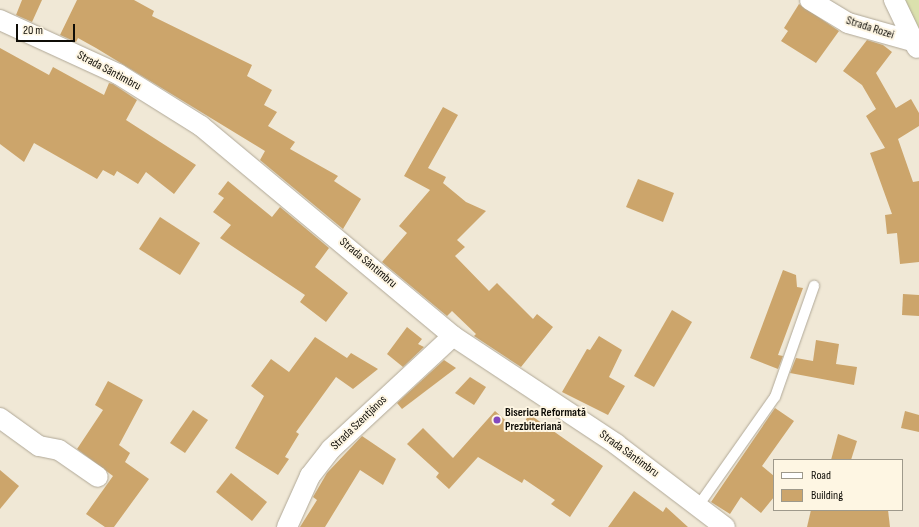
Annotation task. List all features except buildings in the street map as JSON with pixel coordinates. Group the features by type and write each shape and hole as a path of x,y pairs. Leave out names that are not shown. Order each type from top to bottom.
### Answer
{"street":[{"name":"Strada Rozei","path":"810,0 848,23 916,46"},
{"name":"Strada Rozei","path":"898,8 916,46"},
{"name":"Strada Sântimbru","path":"0,20 118,74 201,126 453,336 616,444 725,527"},
{"name":"Strada Szentjános","path":"287,527 310,476 331,449 453,336"},
{"path":"0,418 39,446 59,450 98,477"}],"lane":[{"path":"698,506 775,397 814,286"}],"green space":[{"path":"901,0 919,0 919,33"}],"place":[{"name":"Biserica Reformată Prezbiteriană","path":"497,420"}]}
